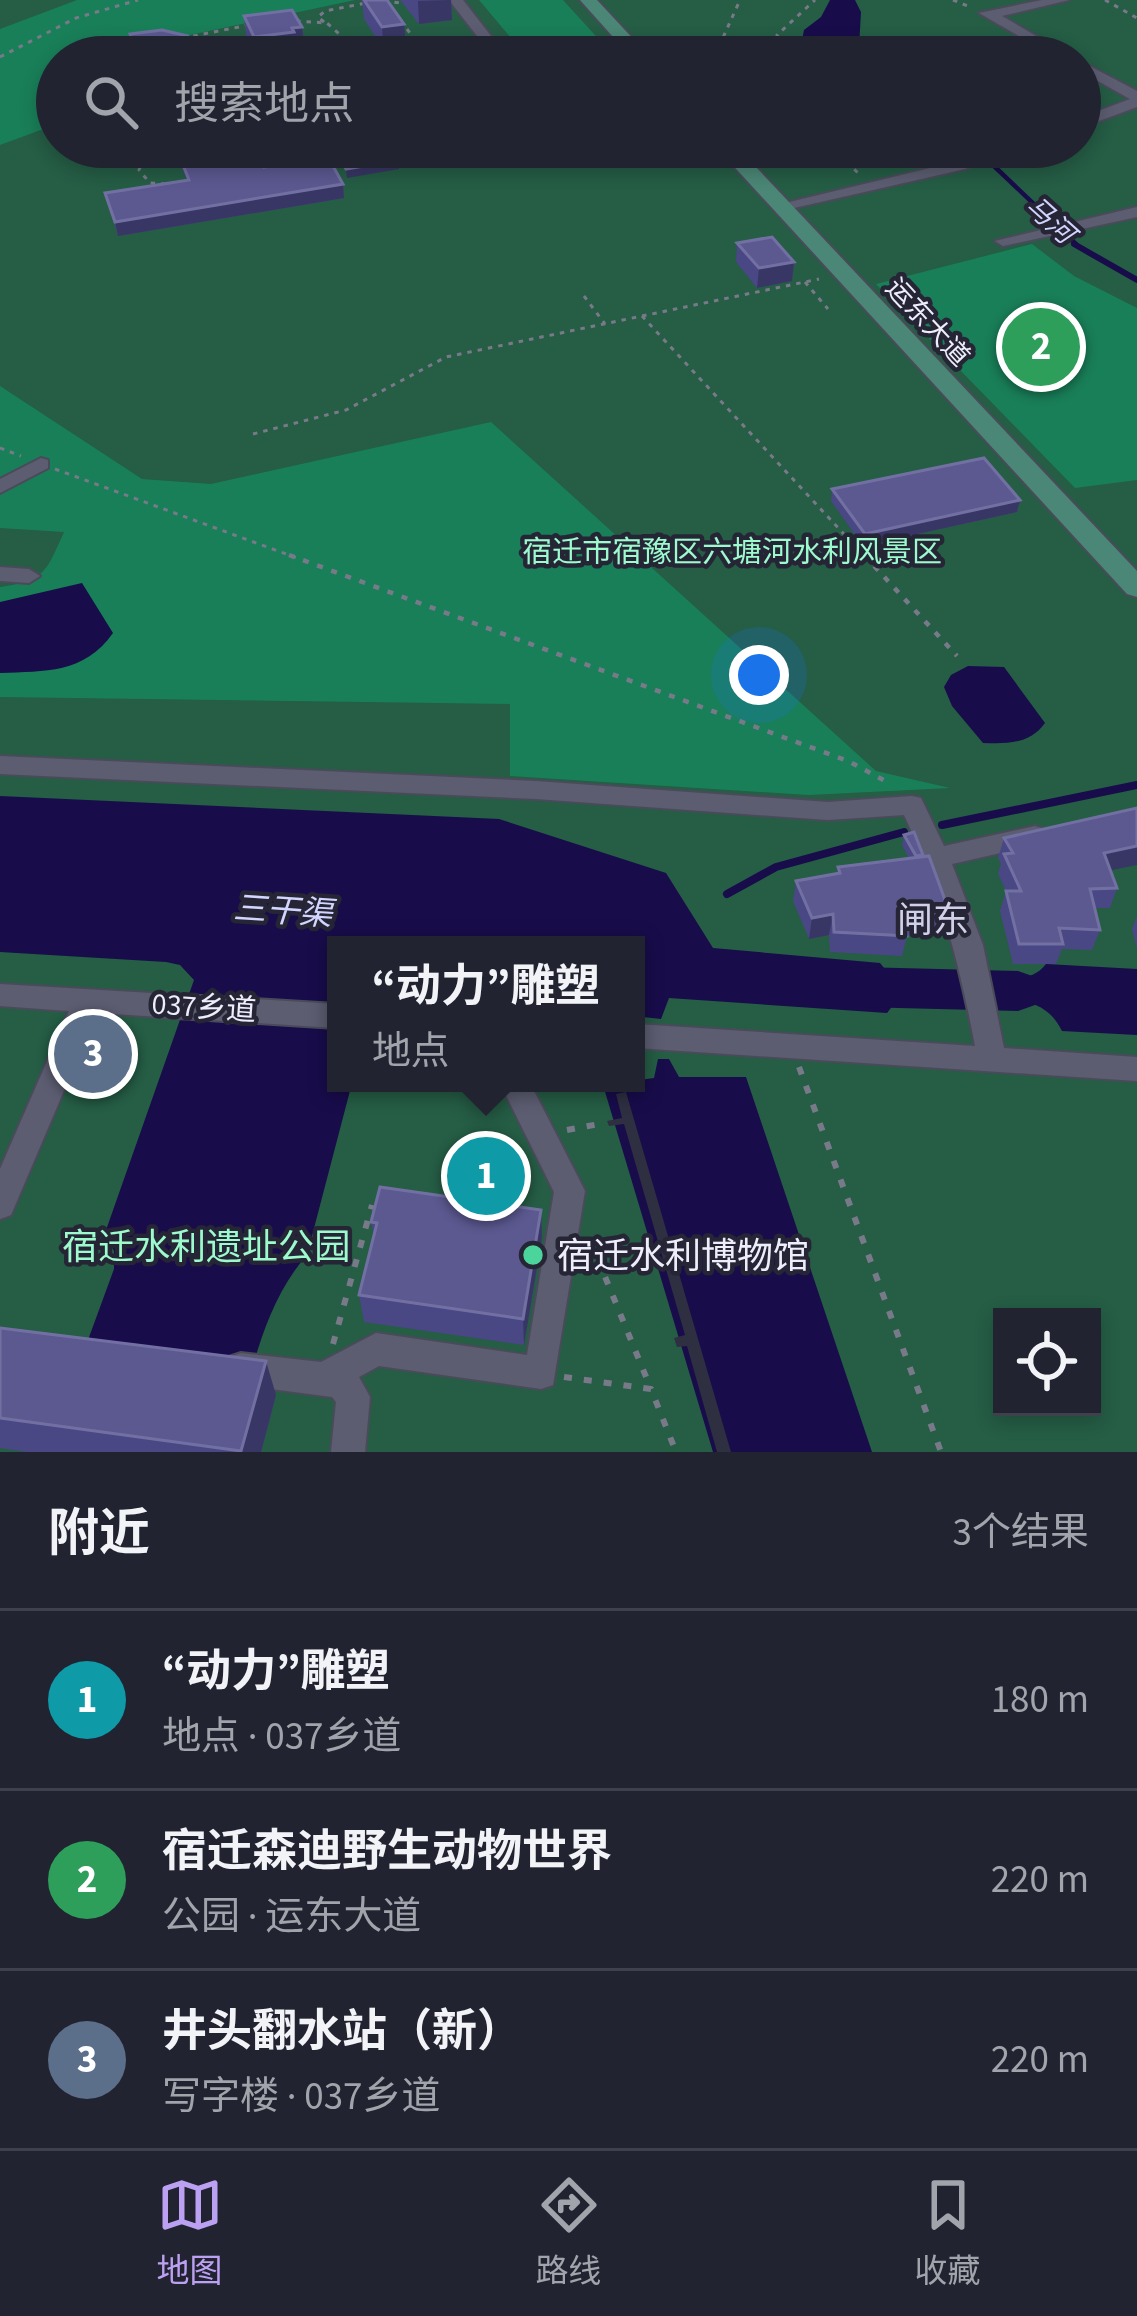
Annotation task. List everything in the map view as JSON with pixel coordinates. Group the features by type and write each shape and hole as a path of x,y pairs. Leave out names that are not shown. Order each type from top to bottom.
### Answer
{"main road":[{"path":"588,0 622,36"},
{"name":"运东大道","path":"746,168 1137,588"}],"street":[{"path":"456,0 484,36"},
{"path":"1027,36 988,14 1061,0"},
{"path":"1101,78 1137,99"},
{"path":"1101,114 1137,99"},
{"path":"782,206 950,168"},
{"path":"1004,242 1137,212"},
{"path":"0,488 41,464"},
{"path":"0,574 28,576"},
{"path":"0,765 536,790 828,811 912,806 937,857 971,957 989,1046"},
{"path":"937,857 1070,828"},
{"name":"037乡道","path":"0,995 327,1015"},
{"path":"0,1205 88,1000"},
{"path":"645,1037 790,1046 989,1046 1137,1069"},
{"path":"323,1379 376,1349 541,1373 570,1191 520,1092"},
{"path":"217,1366 340,1381 353,1397 355,1418 347,1452"}],"path":[{"path":"41,36 76,18 138,0"},
{"path":"725,36 740,0"},
{"path":"778,36 815,0"},
{"path":"1105,0 1137,18"},
{"path":"341,36 319,14 376,1 411,5"},
{"path":"285,21 324,22"},
{"path":"196,36 264,22"},
{"path":"407,29 412,36"},
{"path":"0,57 36,39"},
{"path":"140,168 144,178 175,184"},
{"path":"852,168 870,186"},
{"path":"253,434 346,410 446,357 843,274"},
{"path":"805,282 828,309"},
{"path":"584,296 605,324"},
{"path":"642,316 957,656"},
{"path":"0,448 848,760 891,784 912,806"},
{"path":"790,1046 941,1452"},
{"path":"544,1134 599,1124"},
{"path":"570,1191 676,1452"},
{"path":"323,1379 372,1205"},
{"path":"541,1373 651,1389"}],"green space":[{"name":"宿迁市宿豫区六塘河水利风景区","path":"0,0 1137,0 1137,1452 0,1452"},
{"path":"77,0 355,0 185,36 36,36 36,132 0,145 0,29"},
{"path":"479,0 563,0 596,36 509,36"},
{"path":"1032,244 1074,276 1137,308 1137,480 1075,488 876,284"},
{"path":"0,386 142,479 211,484 491,422 876,771 950,788 809,795 510,776 510,704 0,697 0,587 26,582 42,572 64,532 0,528"}],"water":[{"path":"830,0 855,0 861,12 860,36 803,36"},
{"path":"82,583 113,633 102,646 62,668 0,673 0,602"},
{"path":"968,666 1004,667 1045,723 1025,739 983,743 952,706 944,687 951,675"},
{"path":"0,796 499,819 666,873 713,948 880,963 893,979 912,984 912,995 897,1000 887,1013 669,998 661,1019 645,1017 645,936 327,936 327,1092 350,1092 307,1255 267,1323 231,1452 47,1452 114,1269 114,1251 105,1233 194,980 180,965 166,962 0,952"},
{"path":"1046,964 1137,969 1137,1035 1062,1031 1042,1008 994,998 991,978 1028,976"},
{"path":"658,1059 669,1059 679,1077 746,1077 872,1452 713,1452 605,1092 645,1092 645,1079 654,1078"}],"pier":[{"path":"626,1092 731,1452 717,1452 687,1346 677,1347 674,1338 685,1335 624,1124 609,1126 607,1121 622,1118 616,1094"}],"building":[{"path":"364,0 387,0 404,24 382,27"},
{"path":"292,10 302,27 254,36 244,16"},
{"path":"162,30 188,36 131,36"},
{"path":"184,168 334,168 343,184 115,222 105,193 189,180"},
{"path":"772,237 794,262 759,268 737,243"},
{"path":"984,458 1020,500 865,534 832,489"},
{"path":"1137,808 1137,846 1104,853 1117,888 1090,889 1100,930 1059,928 1063,944 1019,944 1006,891 1021,891 1004,854 1013,853 1004,838"},
{"path":"914,832 923,855 916,856 904,835"},
{"path":"929,856 949,911 905,916 907,936 834,932 833,914 812,918 796,881 840,873 838,867"},
{"path":"380,1187 541,1210 523,1319 359,1295 377,1223 371,1222"},
{"path":"0,1328 266,1361 241,1451 0,1418"}],"waterway":[{"name":"马河","path":"996,168 1079,247"},
{"name":"马河","path":"1074,244 1079,247"},
{"name":"马河","path":"1079,247 1137,280"},
{"path":"942,825 1137,785"},
{"path":"727,894 776,867 904,832"},
{"name":"三干渠","path":"859,987 1018,991"}],"place":[{"name":"宿迁森迪野生动物世界","path":"1041,347"},
{"name":"井头翻水站（新）","path":"93,1054"},
{"name":"“动力”雕塑","path":"486,1176"},
{"name":"宿迁水利博物馆","path":"533,1255"}],"district":[{"name":"闸东","path":"933,919"}],"park label":[{"name":"宿迁水利遗址公园","path":"206,1246"}]}
